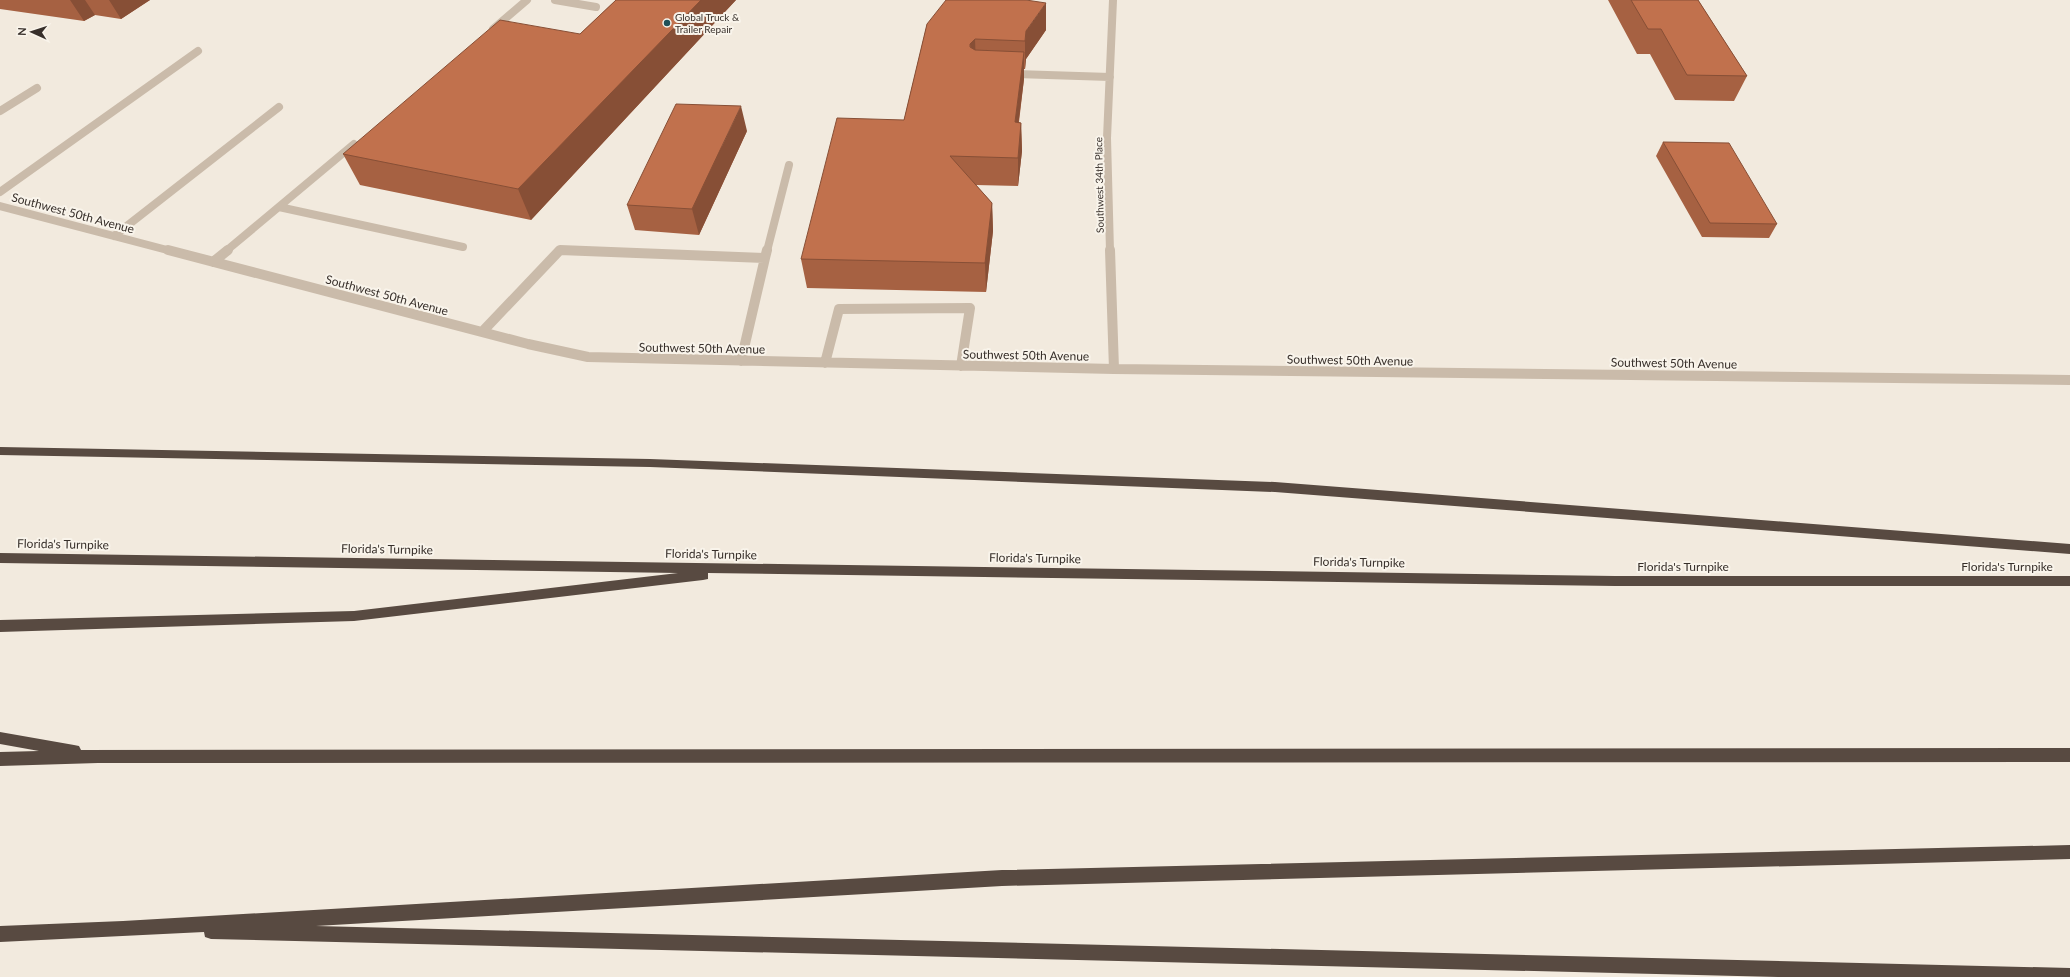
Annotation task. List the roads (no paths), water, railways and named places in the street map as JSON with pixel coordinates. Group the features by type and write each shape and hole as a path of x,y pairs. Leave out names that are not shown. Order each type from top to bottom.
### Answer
{"highway":[{"path":"0,451 650,463 1275,487 2070,549"},
{"name":"Florida's Turnpike","path":"0,558 750,570 1615,581 2070,581"},
{"path":"0,626 354,616 750,570"},
{"path":"0,738 98,756"},
{"path":"0,759 98,756 2070,755"},
{"path":"0,934 123,929 1002,878 2070,852"},
{"path":"123,929 2070,976"}],"street":[{"path":"485,35 528,0"},
{"path":"555,0 596,7"},
{"name":"Southwest 34th Place","path":"1113,0 1107,138 1114,369"},
{"path":"0,192 198,51"},
{"path":"1007,73 1110,77"},
{"path":"0,111 37,88"},
{"path":"114,236 279,107"},
{"path":"213,262 358,141"},
{"path":"741,361 789,165"},
{"name":"Southwest 50th Avenue","path":"0,206 528,344 588,357 1114,369 2070,380"},
{"path":"279,207 463,247"},
{"path":"482,332 560,250 765,258"},
{"path":"825,363 839,309 970,308 961,366"}],"place":[{"name":"Global Truck & Trailer Repair","path":"667,23"}]}
